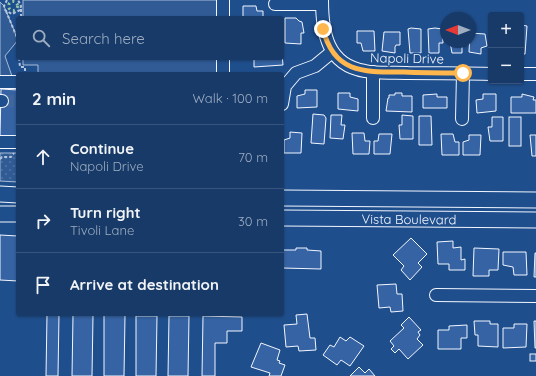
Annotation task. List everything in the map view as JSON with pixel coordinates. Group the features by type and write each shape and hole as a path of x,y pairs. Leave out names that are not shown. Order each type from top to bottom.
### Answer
{"main road":[{"path":"0,194 16,195"},
{"name":"Vista Boulevard","path":"284,198 536,200"},
{"path":"0,214 16,214"},
{"name":"Vista Boulevard","path":"284,218 536,220"}],"street":[{"path":"223,0 223,16"},
{"path":"275,4 322,2 323,29 326,40 332,52 315,66 296,73 285,86 284,92"},
{"name":"Napoli Drive","path":"332,52 348,66 364,71 488,74"},
{"path":"223,60 223,72"},
{"path":"373,72 373,118"},
{"path":"462,119 463,73"},
{"path":"524,74 536,74"},
{"path":"0,82 16,78"},
{"path":"0,142 16,142"},
{"path":"436,295 536,296"}],"path":[{"path":"7,0 4,6 5,10 16,35"},
{"path":"19,0 21,6 21,16"},
{"path":"5,10 12,14 16,13 21,6"},
{"path":"20,60 20,67 25,67 24,72"}],"shaded area":[{"path":"23,0 223,0 223,16 23,16"},
{"path":"0,2 4,6 16,35 16,42 5,56 14,82 0,82"},
{"path":"23,60 223,60 223,72 38,72 38,65 23,65"},
{"path":"0,153 16,153 16,182 0,181"}],"building":[{"path":"243,6 256,6 257,11 263,11 263,16 243,16"},
{"path":"285,18 296,18 302,22 304,33 301,33 301,44 285,43"},
{"path":"524,26 527,26 524,54"},
{"path":"408,29 421,29 421,53 410,53"},
{"path":"428,29 440,29 439,53 429,53"},
{"path":"357,31 374,31 375,51 363,51 361,43 357,43"},
{"path":"384,32 400,32 400,45 396,45 395,53 382,51"},
{"path":"476,33 485,34 487,46 481,48 481,54 469,52 469,48 476,48"},
{"path":"451,48 462,48 462,53 452,53"},
{"path":"254,60 283,60 283,65 254,67"},
{"path":"1,89 16,90 16,137 0,137"},
{"path":"305,90 317,90 317,107 297,108 297,96 305,94"},
{"path":"338,93 350,93 350,97 358,99 358,111 338,109"},
{"path":"395,93 402,93 402,96 412,96 412,112 386,111 389,95 395,95"},
{"path":"437,94 437,97 447,97 447,108 423,108 423,95"},
{"path":"483,94 496,94 496,111 477,113 476,100 483,99"},
{"path":"522,94 534,97 533,100 536,100 536,113 511,113 511,97 522,97"},
{"path":"313,114 324,115 326,118 324,144 311,143"},
{"path":"331,115 342,115 341,125 345,125 343,139 330,138"},
{"path":"402,115 413,116 413,139 400,139 399,125 402,125"},
{"path":"419,116 431,116 432,145 419,145"},
{"path":"492,117 503,117 503,141 490,141 488,127 492,127"},
{"path":"509,117 521,117 521,146 509,146"},
{"path":"290,132 302,133 301,153 284,153 284,140 290,138"},
{"path":"352,133 364,133 365,141 370,141 369,154 353,154"},
{"path":"379,134 392,134 390,154 374,154 374,141 378,141"},
{"path":"441,134 453,134 455,142 459,142 459,155 442,155"},
{"path":"469,135 481,135 480,155 463,155 463,142 469,140"},
{"path":"530,135 536,135 536,156 532,156"},
{"path":"0,235 16,236 16,281 0,280"},
{"path":"411,238 427,254 418,263 422,267 410,280 401,270 404,266 393,255"},
{"path":"453,241 453,248 461,247 461,260 465,259 465,270 449,270 449,264 438,264 437,242"},
{"path":"296,248 307,248 307,250 321,251 321,269 284,268 284,250 296,250"},
{"path":"474,248 499,249 498,270 489,270 489,276 473,276"},
{"path":"503,252 526,252 527,275 514,275 513,267 503,265"},
{"path":"535,253 536,277 534,277"},
{"path":"396,284 397,294 402,294 403,311 391,312 390,307 379,308 377,285"},
{"path":"307,314 310,338 315,338 316,350 299,351 298,346 286,347 284,325 297,324 296,315"},
{"path":"47,316 59,316 58,376 46,376"},
{"path":"73,316 93,316 92,376 72,376"},
{"path":"104,316 125,316 124,376 104,376"},
{"path":"136,316 157,316 156,376 136,376"},
{"path":"169,316 189,316 188,376 168,376"},
{"path":"203,316 242,317 242,331 227,331 227,343 215,343 215,376 202,376"},
{"path":"409,317 421,330 418,332 420,335 417,339 423,345 408,359 399,349 395,353 391,349 394,346 390,341 404,328 401,325"},
{"path":"474,321 490,321 490,324 498,324 498,347 478,346 478,335 475,335"},
{"path":"534,321 536,321 536,348 535,348"},
{"path":"514,324 527,324 526,347 503,348 503,328 514,328"},
{"path":"467,325 467,338 461,338 461,349 438,349 438,330 449,330 449,326"},
{"path":"340,337 346,341 350,337 364,346 350,366 341,360 337,365 323,355 330,345 334,347"},
{"path":"261,343 280,350 277,360 280,361 279,363 285,365 281,376 269,376 270,373 251,367"},
{"path":"530,354 536,354 536,361 530,361"},
{"path":"359,367 365,373 369,369 375,376 350,376"}],"tunnel":[{"path":"2,101 16,101"}],"hedge":[{"path":"13,1 18,6 13,11 8,6 13,1"}],"route":[{"path":"323,29 326,40 332,52 341,61 352,68 373,72 463,73"}]}
